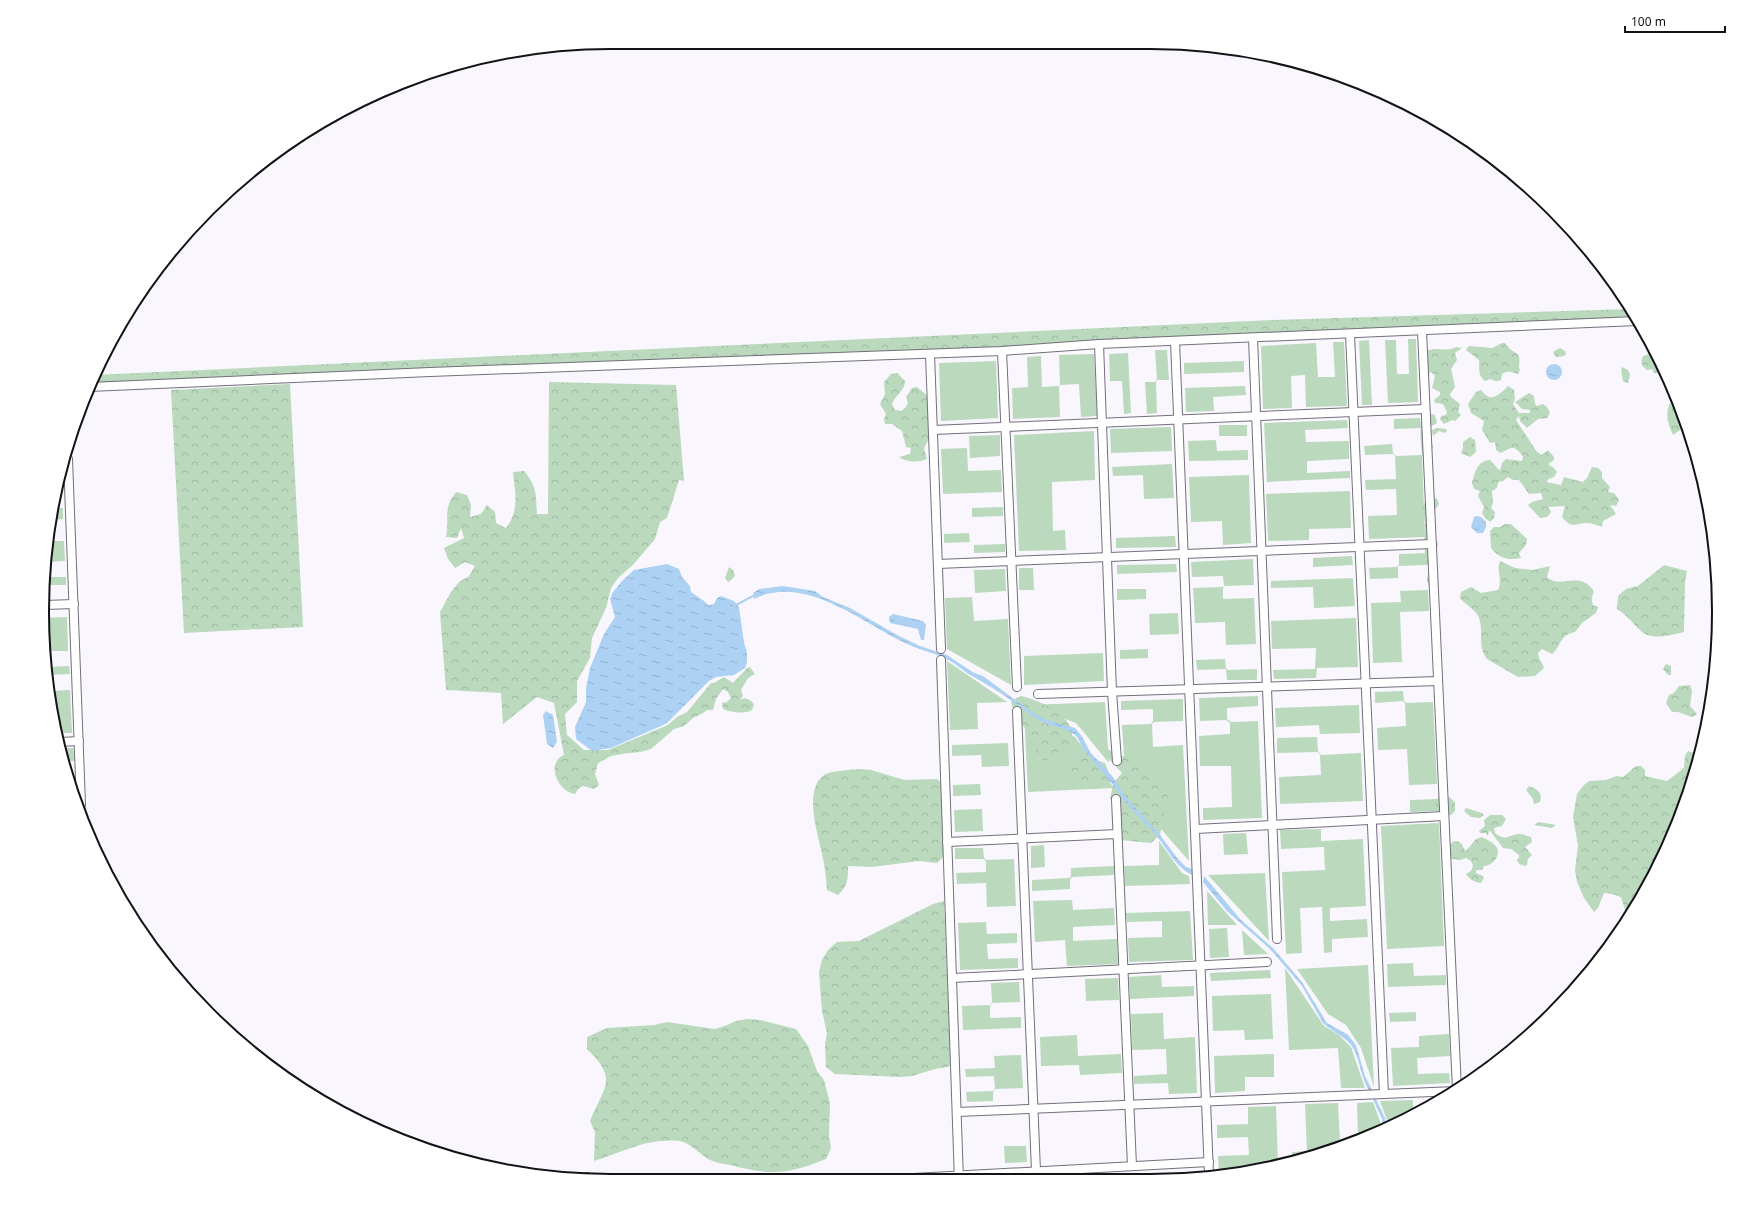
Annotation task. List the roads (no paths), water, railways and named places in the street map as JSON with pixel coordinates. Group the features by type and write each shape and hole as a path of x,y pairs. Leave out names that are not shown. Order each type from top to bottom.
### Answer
{"street":[{"path":"96,387 430,372 1002,351 1099,344 1631,321"},
{"path":"1422,331 1456,1083"},
{"path":"1350,334 1384,1094"},
{"path":"1253,338 1277,939"},
{"path":"1174,341 1198,872 1209,1171"},
{"path":"1099,344 1101,423 1116,761"},
{"path":"1002,351 1017,686"},
{"path":"930,354 940,649"},
{"path":"933,430 1425,409"},
{"path":"66,475 74,604 81,797"},
{"path":"938,564 1432,544"},
{"path":"49,605 74,604"},
{"path":"941,660 959,1174"},
{"path":"1038,694 1438,681"},
{"path":"1017,711 1036,1171"},
{"path":"65,742 79,741"},
{"path":"1116,799 1132,1166"},
{"path":"1196,830 1444,816"},
{"path":"947,842 1117,834"},
{"path":"952,978 1267,962"},
{"path":"957,1112 1443,1092"},
{"path":"1003,1174 1209,1162"}],"water":[{"path":"1554,364 1560,366 1562,372 1560,378 1554,380 1548,378 1546,372 1548,366"},
{"path":"1474,517 1481,517 1486,522 1486,527 1483,533 1477,533 1471,527"},
{"path":"667,564 679,569 682,577 690,586 691,592 708,605 714,604 717,598 721,596 734,601 739,607 744,643 747,652 747,662 745,668 734,675 716,677 709,681 667,723 611,748 592,751 576,739 575,727 586,702 586,688 590,668 604,634 615,617 610,599 613,592 622,581 634,570"},
{"path":"783,586 815,591 823,597 850,608 897,635 920,646 947,655 974,673 983,676 1030,711 1049,721 1075,728 1081,735 1091,753 1113,777 1128,800 1157,831 1178,859 1186,867 1192,869 1192,875 1180,867 1159,838 1125,802 1115,787 1084,750 1074,734 1039,720 1001,693 970,675 950,661 907,644 830,603 811,596 792,592 773,593 754,599 753,593 759,589"},
{"path":"893,614 923,621 926,625 924,640 921,640 918,629 890,623 889,617"},
{"path":"546,711 553,715 557,742 553,748 547,744 543,715"},
{"path":"1204,876 1241,920 1273,948 1302,982 1327,1023 1348,1035 1356,1045 1365,1076 1373,1092 1370,1092 1367,1086 1362,1075 1356,1053 1350,1044 1343,1037 1323,1023 1302,986 1270,949 1227,911 1203,882"},
{"path":"1372,1097 1375,1097 1385,1122 1382,1123"}],"waterway":[{"path":"734,606 755,595"}]}
